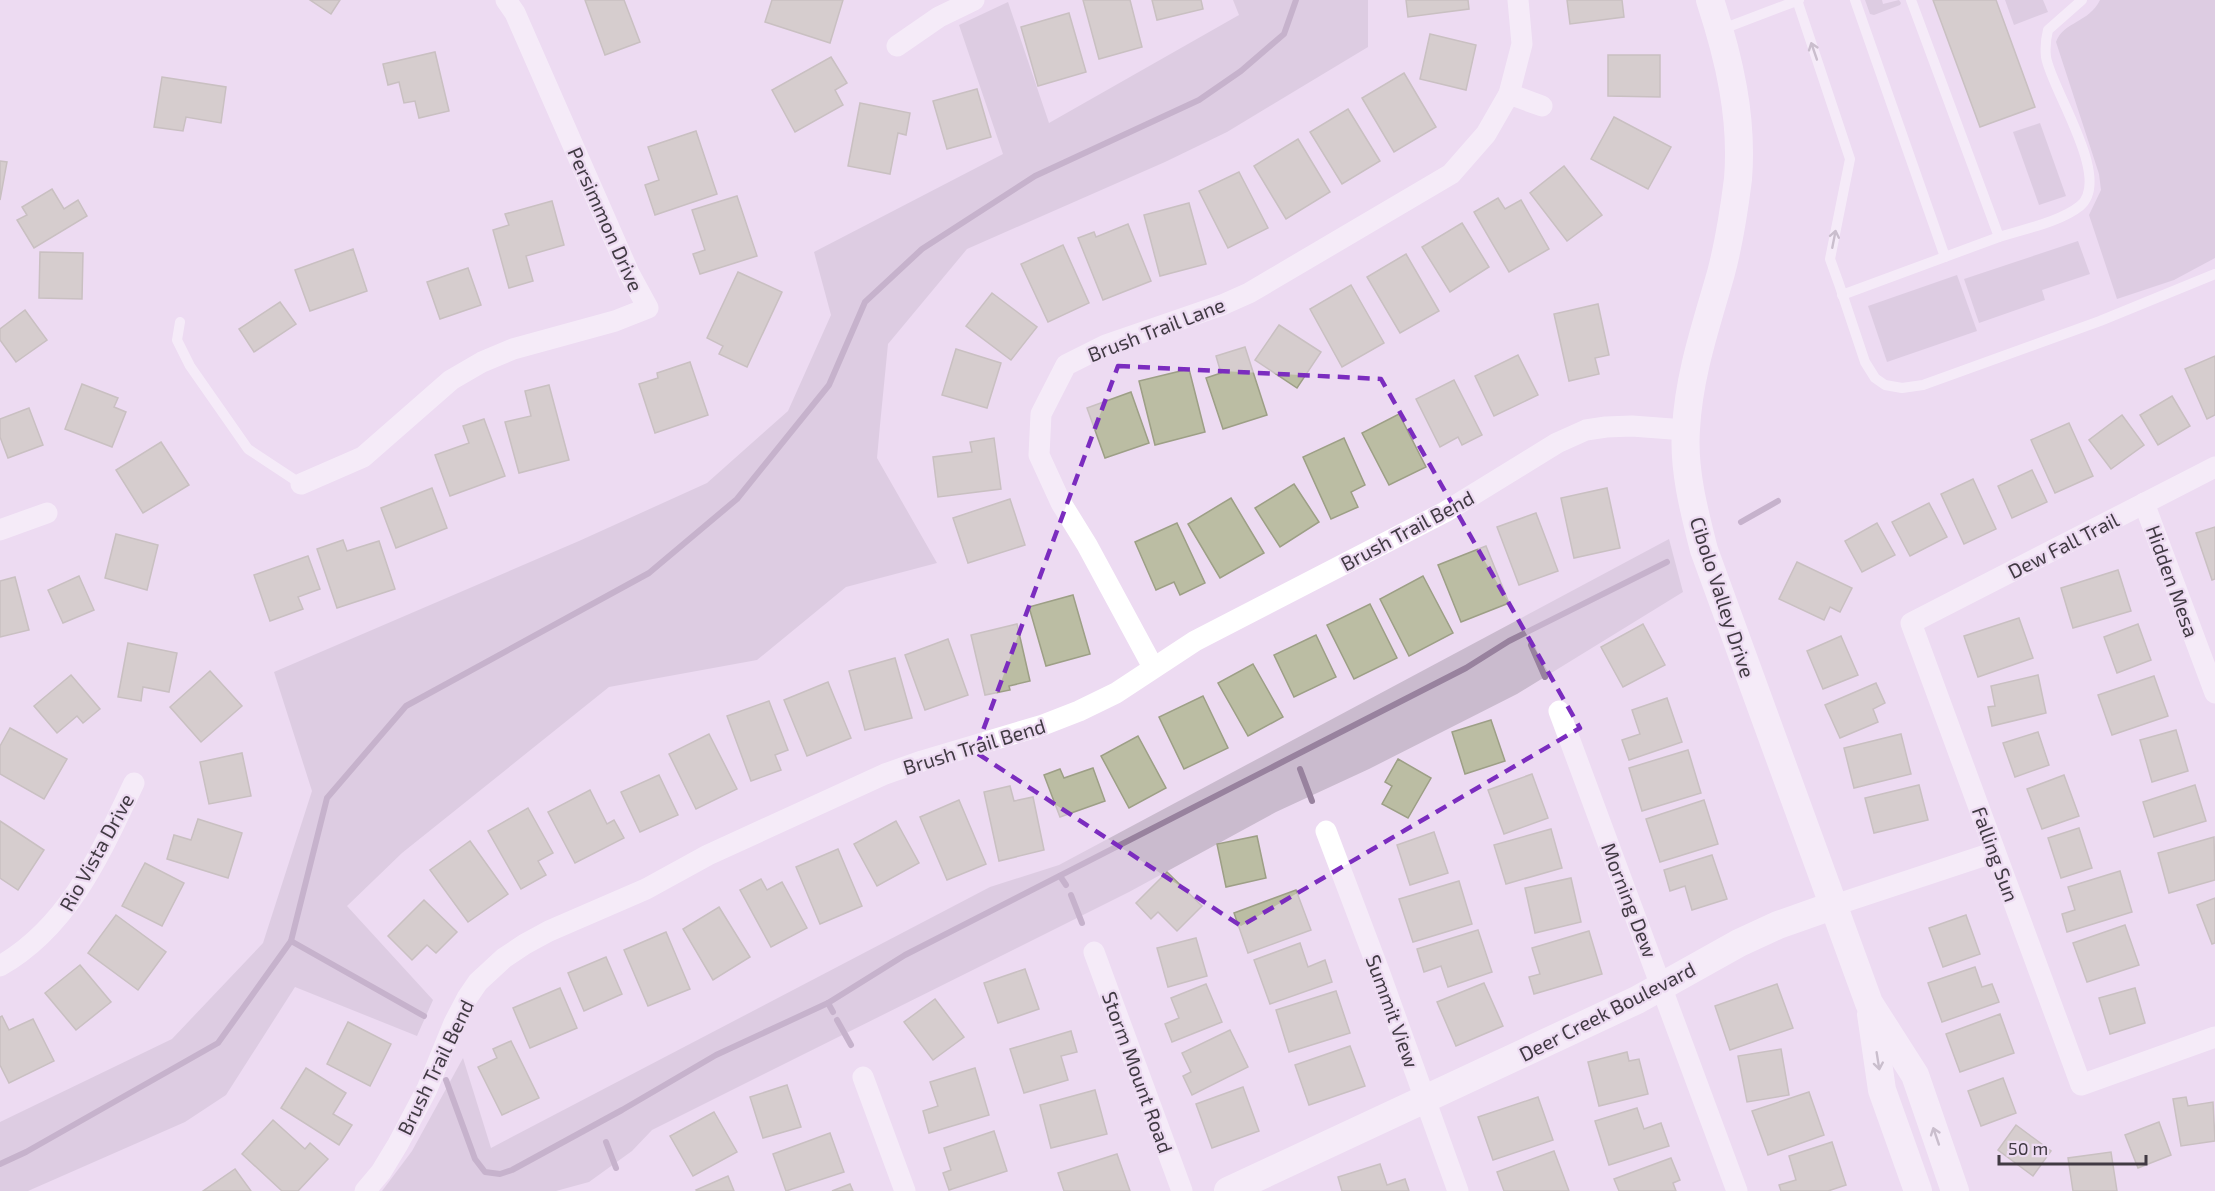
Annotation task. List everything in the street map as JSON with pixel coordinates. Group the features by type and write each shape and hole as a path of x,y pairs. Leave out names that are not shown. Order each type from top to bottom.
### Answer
{"main road":[{"name":"Cibolo Valley Drive","path":"1710,0 1733,80 1738,125 1738,177 1729,239 1694,367 1685,430 1694,511 1704,550 1869,1003 1915,1075 1955,1191"},
{"name":"Deer Creek Boulevard","path":"1228,1191 1637,1000 1768,929 1832,906"},
{"name":"Cibolo Valley Drive","path":"1869,1003 1882,1090 1918,1191"}],"street":[{"name":"Persimmon Drive","path":"301,484 363,458 451,380 482,362 513,349 615,321 648,308 629,273 515,13 506,0"},
{"path":"897,46 939,17 974,0"},
{"name":"Brush Trail Lane","path":"1153,667 1087,545 1061,503 1039,455 1041,414 1066,365 1106,345 1222,305 1249,292 1451,174 1486,134 1509,94 1522,44 1518,0"},
{"path":"1509,94 1542,106"},
{"name":"Brush Trail Bend","path":"365,1191 381,1172 398,1144 427,1089 454,1023 478,982 504,958 549,931 646,889 708,855 840,793 922,761 1043,725 1079,711 1116,693 1195,641 1445,512 1557,443 1586,430 1632,426 1685,430"},
{"name":"Dew Fall Trail","path":"1911,622 2215,467"},
{"name":"Hidden Mesa","path":"2144,503 2215,693"},
{"path":"0,530 47,513"},
{"name":"Falling Sun","path":"1911,622 2080,1085 2215,1037"},
{"name":"Morning Dew","path":"1558,711 1737,1191"},
{"name":"Rio Vista Drive","path":"0,966 39,938 75,897 106,842 135,783"},
{"name":"Summit View","path":"1326,831 1458,1191"},
{"name":"Deer Creek Boulevard","path":"1832,906 1995,852"},
{"name":"Storm Mount Road","path":"1094,952 1182,1191"},
{"path":"862,1077 905,1191"}],"lane":[{"path":"1720,30 1798,0 1850,159 1830,259 1865,362 1875,378 1885,385 1902,388 1923,385 2089,325 2215,274"},
{"path":"1855,0 1945,257"},
{"path":"1911,0 1999,237"},
{"path":"1842,295 1999,237 2066,215 2082,205 2090,188 2086,157 2046,58 2048,30 2082,0"},
{"path":"180,322 177,340 190,366 248,449 301,484"}],"highlighted area":[{"path":"1118,366 1381,379 1580,728 1241,926 975,752"}],"shaded area":[{"path":"1233,0 1368,0 1368,47 1227,132 1165,162 967,249 888,344 877,458 937,563 846,587 757,660 609,687 402,853 347,906 433,1000 417,1036 295,987 226,1095 185,1122 28,1191 0,1191 0,1122 172,1039 263,943 312,791 274,672 579,541 707,483 788,411 831,315 814,252 1003,154 959,25 1008,2 1049,123 1239,15"},
{"path":"1865,0 1882,0 1883,4 1899,0 1901,3 1874,15 1870,14"},
{"path":"2005,0 2043,0 2048,12 2014,25"},
{"path":"2100,0 2215,0 2215,258 2174,280 2117,299 2089,215 2101,190 2099,174 2056,42 2065,30 2090,13"},
{"path":"2040,123 2066,196 2039,205 2013,132"},
{"path":"2078,241 2090,274 2042,290 2045,300 1979,323 1964,279"},
{"path":"1957,275 1977,331 1887,362 1868,306"},
{"path":"1669,539 1683,592 1517,694 1369,769 1276,812 1129,892 652,1130 632,1151 589,1182 556,1191 382,1191 412,1151 463,1058 491,1148 990,887 1059,865"}],"building":[{"path":"310,0 340,0 331,14"},
{"path":"585,0 624,0 640,42 605,55"},
{"path":"772,0 843,0 830,43 765,22"},
{"path":"1083,0 1130,0 1142,47 1099,59"},
{"path":"1152,0 1201,0 1203,9 1157,20"},
{"path":"1406,0 1468,0 1469,9 1408,17"},
{"path":"1567,0 1622,0 1624,17 1570,24"},
{"path":"1933,0 1996,0 2035,107 1980,127"},
{"path":"1069,13 1086,72 1038,86 1021,27"},
{"path":"1430,34 1476,45 1466,90 1420,79"},
{"path":"435,52 449,111 419,118 415,101 404,103 399,82 388,85 383,64"},
{"path":"1608,55 1660,55 1660,97 1608,96"},
{"path":"831,57 847,83 835,90 843,105 795,132 772,90"},
{"path":"1404,73 1436,127 1394,152 1362,98"},
{"path":"162,77 226,87 221,123 186,117 183,131 154,127"},
{"path":"977,89 991,137 947,149 933,101"},
{"path":"860,103 910,113 906,135 898,133 890,174 848,166"},
{"path":"1348,109 1380,161 1342,184 1310,132"},
{"path":"1614,117 1671,147 1648,189 1591,159"},
{"path":"696,131 717,194 655,215 645,185 659,180 648,147"},
{"path":"1298,139 1330,192 1286,219 1254,166"},
{"path":"0,161 7,162 0,200"},
{"path":"1564,166 1602,215 1567,241 1530,193"},
{"path":"1239,172 1268,228 1228,248 1199,191"},
{"path":"52,189 64,209 78,200 87,216 34,248 17,220 27,215 22,207"},
{"path":"737,196 757,256 700,274 693,254 705,250 692,210"},
{"path":"1498,198 1505,209 1521,200 1549,249 1509,272 1474,212"},
{"path":"552,201 564,245 526,256 533,281 509,288 493,230 509,225 505,214"},
{"path":"1189,203 1206,264 1160,276 1144,215"},
{"path":"1462,223 1489,267 1450,292 1422,247"},
{"path":"1128,224 1151,281 1103,300 1078,238 1094,232 1096,237"},
{"path":"1063,245 1089,303 1048,322 1021,264"},
{"path":"353,249 367,291 310,311 295,270"},
{"path":"40,252 83,253 82,299 39,298"},
{"path":"1406,254 1439,311 1400,333 1367,277"},
{"path":"468,268 481,305 440,319 427,282"},
{"path":"738,272 782,292 747,367 719,354 723,346 707,338"},
{"path":"1351,285 1384,343 1342,367 1310,309"},
{"path":"992,293 1037,327 1011,360 966,326"},
{"path":"280,302 296,324 254,352 239,329"},
{"path":"1598,304 1609,355 1595,358 1599,374 1569,381 1554,314"},
{"path":"25,310 47,340 16,362 0,340 0,329"},
{"path":"1279,325 1321,352 1297,388 1255,360"},
{"path":"1245,347 1267,415 1223,429 1206,378 1221,373 1216,356"},
{"path":"956,349 1001,363 987,408 942,395"},
{"path":"1518,355 1538,395 1494,416 1475,376"},
{"path":"2215,356 2215,415 2207,419 2185,369"},
{"path":"690,362 708,415 655,433 639,384 658,378 657,373"},
{"path":"1189,369 1205,432 1155,445 1139,381"},
{"path":"1454,380 1482,435 1462,445 1458,437 1440,447 1416,399"},
{"path":"82,384 118,398 114,407 126,412 112,447 65,429"},
{"path":"549,385 569,460 519,473 505,422 531,416 525,391"},
{"path":"1131,392 1149,443 1105,458 1087,408"},
{"path":"2172,396 2190,426 2158,445 2140,415"},
{"path":"29,408 43,445 8,458 0,437 0,419"},
{"path":"1399,414 1426,467 1389,485 1362,433"},
{"path":"2122,415 2144,445 2111,469 2089,440"},
{"path":"484,419 505,476 450,496 435,455 469,443 463,426"},
{"path":"2069,423 2093,476 2055,493 2031,440"},
{"path":"994,438 1001,489 938,497 933,457 972,452 970,442"},
{"path":"1344,438 1365,485 1351,492 1358,507 1331,519 1303,457"},
{"path":"161,442 189,485 143,513 116,470"},
{"path":"2032,470 2047,502 2012,518 1998,486"},
{"path":"1973,479 1996,529 1964,544 1941,494"},
{"path":"1294,484 1319,522 1280,547 1255,508"},
{"path":"432,488 447,528 396,548 381,508"},
{"path":"1607,488 1620,548 1574,558 1561,498"},
{"path":"1231,498 1264,553 1220,578 1188,524"},
{"path":"1010,499 1025,545 968,563 953,518"},
{"path":"1929,503 1947,537 1910,556 1892,522"},
{"path":"1536,513 1558,571 1519,585 1497,527"},
{"path":"1177,523 1205,583 1180,595 1174,582 1156,590 1135,542"},
{"path":"1877,523 1895,555 1862,572 1845,541"},
{"path":"2215,527 2215,579 2212,580 2196,533"},
{"path":"116,534 158,545 147,590 105,578"},
{"path":"343,540 347,551 379,541 395,589 337,608 317,549"},
{"path":"1486,546 1509,603 1461,622 1438,565"},
{"path":"308,556 320,589 298,597 303,609 270,621 254,575"},
{"path":"1797,562 1852,588 1840,612 1830,607 1824,620 1779,599"},
{"path":"2118,570 2131,611 2073,628 2061,588"},
{"path":"79,576 94,610 63,623 48,590"},
{"path":"1423,576 1453,633 1409,656 1380,599"},
{"path":"15,577 29,630 0,637 0,581"},
{"path":"1073,595 1090,654 1046,666 1029,607"},
{"path":"1370,604 1397,658 1354,679 1327,625"},
{"path":"2019,618 2033,658 1978,677 1964,636"},
{"path":"1017,624 1030,681 1009,686 1010,690 985,695 971,635"},
{"path":"1643,624 1665,665 1623,687 1601,647"},
{"path":"2138,624 2151,660 2117,673 2104,637"},
{"path":"1316,635 1336,677 1294,697 1274,655"},
{"path":"1841,636 1858,675 1823,689 1807,651"},
{"path":"948,639 968,695 925,710 905,655"},
{"path":"128,643 177,653 169,692 143,687 141,701 118,697"},
{"path":"895,658 912,718 865,730 849,671"},
{"path":"1253,664 1283,717 1248,736 1218,683"},
{"path":"210,671 242,706 201,742 170,707"},
{"path":"71,675 100,709 83,723 77,716 57,733 34,706"},
{"path":"2038,675 2046,713 1992,726 1988,707 1995,706 1991,686"},
{"path":"2154,676 2168,716 2112,735 2098,695"},
{"path":"828,682 851,738 807,756 784,700"},
{"path":"1876,683 1885,703 1873,709 1878,722 1840,738 1825,705"},
{"path":"1203,696 1228,748 1184,769 1159,717"},
{"path":"1667,698 1682,742 1629,760 1622,740 1640,734 1632,710"},
{"path":"769,701 788,750 775,755 781,770 751,781 727,716"},
{"path":"1491,720 1505,761 1465,774 1452,732"},
{"path":"10,728 67,759 44,799 0,774 0,746"},
{"path":"2176,730 2188,771 2152,782 2140,740"},
{"path":"2038,732 2049,765 2015,777 2003,743"},
{"path":"709,734 737,789 696,809 669,754"},
{"path":"1901,734 1911,774 1854,788 1844,748"},
{"path":"1138,736 1166,788 1129,808 1101,756"},
{"path":"1688,750 1701,793 1642,811 1629,768"},
{"path":"242,753 251,796 209,804 200,762"},
{"path":"1398,759 1431,778 1408,818 1382,804 1392,786 1385,782"},
{"path":"1093,768 1105,801 1060,817 1044,775 1060,769 1064,778"},
{"path":"1532,774 1548,818 1504,834 1488,790"},
{"path":"659,775 678,815 640,832 621,792"},
{"path":"2064,775 2079,816 2042,829 2027,789"},
{"path":"1919,785 1928,820 1874,833 1865,798"},
{"path":"2195,785 2206,821 2154,837 2143,802"},
{"path":"1010,786 1014,801 1033,797 1044,850 999,861 984,792"},
{"path":"590,790 607,824 614,820 624,838 575,863 548,812"},
{"path":"959,800 986,864 947,880 920,817"},
{"path":"1704,800 1718,844 1660,862 1646,819"},
{"path":"528,808 553,853 538,861 546,875 521,889 488,831"},
{"path":"198,819 242,833 228,878 167,859 174,835 191,840"},
{"path":"0,821 44,850 18,890 0,878"},
{"path":"896,821 919,863 877,886 854,844"},
{"path":"2079,828 2092,868 2061,878 2048,838"},
{"path":"1551,829 1562,868 1506,884 1494,845"},
{"path":"1434,832 1448,873 1410,885 1397,845"},
{"path":"1257,836 1266,878 1226,887 1217,844"},
{"path":"2214,837 2215,880 2169,893 2158,853"},
{"path":"470,841 508,894 468,922 430,870"},
{"path":"838,849 862,906 820,924 796,867"},
{"path":"1712,855 1727,899 1692,910 1685,886 1670,891 1664,870"},
{"path":"145,863 184,883 162,926 122,906"},
{"path":"2120,871 2132,912 2067,932 2062,914 2075,910 2068,887"},
{"path":"1167,872 1202,906 1177,931 1158,912 1151,919 1136,903"},
{"path":"1571,878 1581,922 1535,933 1525,888"},
{"path":"761,879 767,890 782,882 807,928 771,947 740,890"},
{"path":"1459,881 1472,924 1413,942 1399,899"},
{"path":"1296,890 1311,930 1248,953 1234,913"},
{"path":"2215,898 2215,943 2212,944 2197,905"},
{"path":"424,900 457,932 436,953 427,945 412,960 388,936"},
{"path":"719,907 750,957 713,980 683,929"},
{"path":"116,915 166,952 138,990 88,953"},
{"path":"1966,915 1980,954 1943,967 1929,928"},
{"path":"2125,925 2139,965 2087,982 2073,943"},
{"path":"1478,930 1492,972 1448,987 1441,966 1424,972 1417,949"},
{"path":"1589,931 1602,974 1534,994 1529,977 1540,974 1532,948"},
{"path":"666,932 690,989 648,1006 624,950"},
{"path":"1196,938 1207,976 1168,987 1157,948"},
{"path":"1300,943 1308,967 1325,960 1332,982 1270,1004 1254,960"},
{"path":"606,957 622,994 584,1011 568,973"},
{"path":"80,965 111,1002 76,1030 45,993"},
{"path":"1975,967 1982,987 1992,984 1999,1002 1942,1022 1928,983"},
{"path":"1025,969 1039,1009 998,1023 984,983"},
{"path":"1484,983 1503,1026 1456,1046 1437,1002"},
{"path":"1206,984 1222,1022 1172,1042 1165,1024 1179,1018 1171,998"},
{"path":"1777,984 1793,1028 1730,1050 1715,1006"},
{"path":"560,988 577,1028 530,1048 513,1008"},
{"path":"2135,988 2145,1023 2110,1034 2099,998"},
{"path":"1336,991 1350,1033 1289,1052 1276,1010"},
{"path":"935,999 964,1037 933,1060 904,1022"},
{"path":"2000,1014 2014,1053 1960,1072 1946,1034"},
{"path":"2,1016 9,1030 33,1019 54,1061 9,1083 0,1065 0,1017"},
{"path":"348,1022 391,1044 370,1086 327,1064"},
{"path":"1230,1030 1248,1067 1192,1095 1183,1076 1191,1072 1182,1053"},
{"path":"1071,1031 1077,1052 1061,1056 1068,1080 1024,1093 1010,1049"},
{"path":"511,1041 539,1098 502,1115 478,1067 497,1058 493,1049"},
{"path":"1350,1046 1365,1086 1309,1105 1295,1065"},
{"path":"1781,1049 1789,1095 1747,1102 1738,1056"},
{"path":"1627,1052 1629,1061 1639,1059 1648,1094 1599,1106 1588,1062"},
{"path":"306,1068 346,1093 333,1114 352,1125 339,1145 281,1108"},
{"path":"975,1068 989,1115 929,1133 923,1111 938,1106 930,1082"},
{"path":"2003,1078 2016,1113 1981,1126 1968,1091"},
{"path":"787,1085 801,1127 763,1138 750,1097"},
{"path":"1243,1087 1259,1131 1212,1148 1196,1104"},
{"path":"1095,1090 1107,1134 1051,1148 1040,1105"},
{"path":"1809,1092 1824,1135 1768,1155 1752,1111"},
{"path":"1538,1097 1553,1140 1493,1160 1478,1117"},
{"path":"2186,1097 2188,1106 2213,1102 2215,1141 2181,1146 2173,1099"},
{"path":"1637,1108 1644,1129 1661,1123 1669,1146 1609,1165 1595,1121"},
{"path":"714,1112 737,1152 693,1176 670,1136"},
{"path":"273,1120 305,1149 310,1143 328,1159 298,1191 282,1191 242,1154"},
{"path":"2159,1122 2171,1155 2138,1168 2125,1135"},
{"path":"2016,1125 2051,1151 2033,1176 1998,1150"},
{"path":"994,1131 1007,1171 949,1190 943,1173 951,1170 944,1148"},
{"path":"830,1133 844,1172 786,1191 773,1154"},
{"path":"1832,1142 1846,1185 1828,1191 1781,1191 1779,1185 1796,1180 1789,1156"},
{"path":"1554,1151 1569,1191 1504,1191 1497,1172"},
{"path":"2111,1152 2117,1191 2073,1191 2068,1158"},
{"path":"1117,1154 1130,1191 1064,1191 1058,1173"},
{"path":"1671,1158 1680,1180 1673,1183 1676,1191 1619,1191 1614,1179"},
{"path":"1380,1164 1387,1185 1405,1179 1409,1191 1342,1191 1338,1177"},
{"path":"235,1169 251,1191 203,1191"},
{"path":"728,1176 734,1191 696,1190"},
{"path":"850,1184 853,1191 832,1191"}],"waterway":[{"path":"0,1164 26,1152 218,1043 291,941 327,798 406,706 649,573 737,499 829,385 865,302 922,249 1035,176 1199,100 1241,71 1284,34 1296,0"},
{"path":"1741,522 1778,501"},
{"path":"446,1080 475,1159 485,1172 500,1174 512,1170 716,1055 828,1003 905,955 1466,668 1509,641 1667,562"},
{"path":"1531,645 1545,677"},
{"path":"1300,769 1312,801"},
{"path":"1060,876 1066,885"},
{"path":"1071,895 1082,923"},
{"path":"291,941 424,1016"},
{"path":"828,1003 833,1012"},
{"path":"837,1020 851,1045"},
{"path":"606,1142 616,1168"}]}
